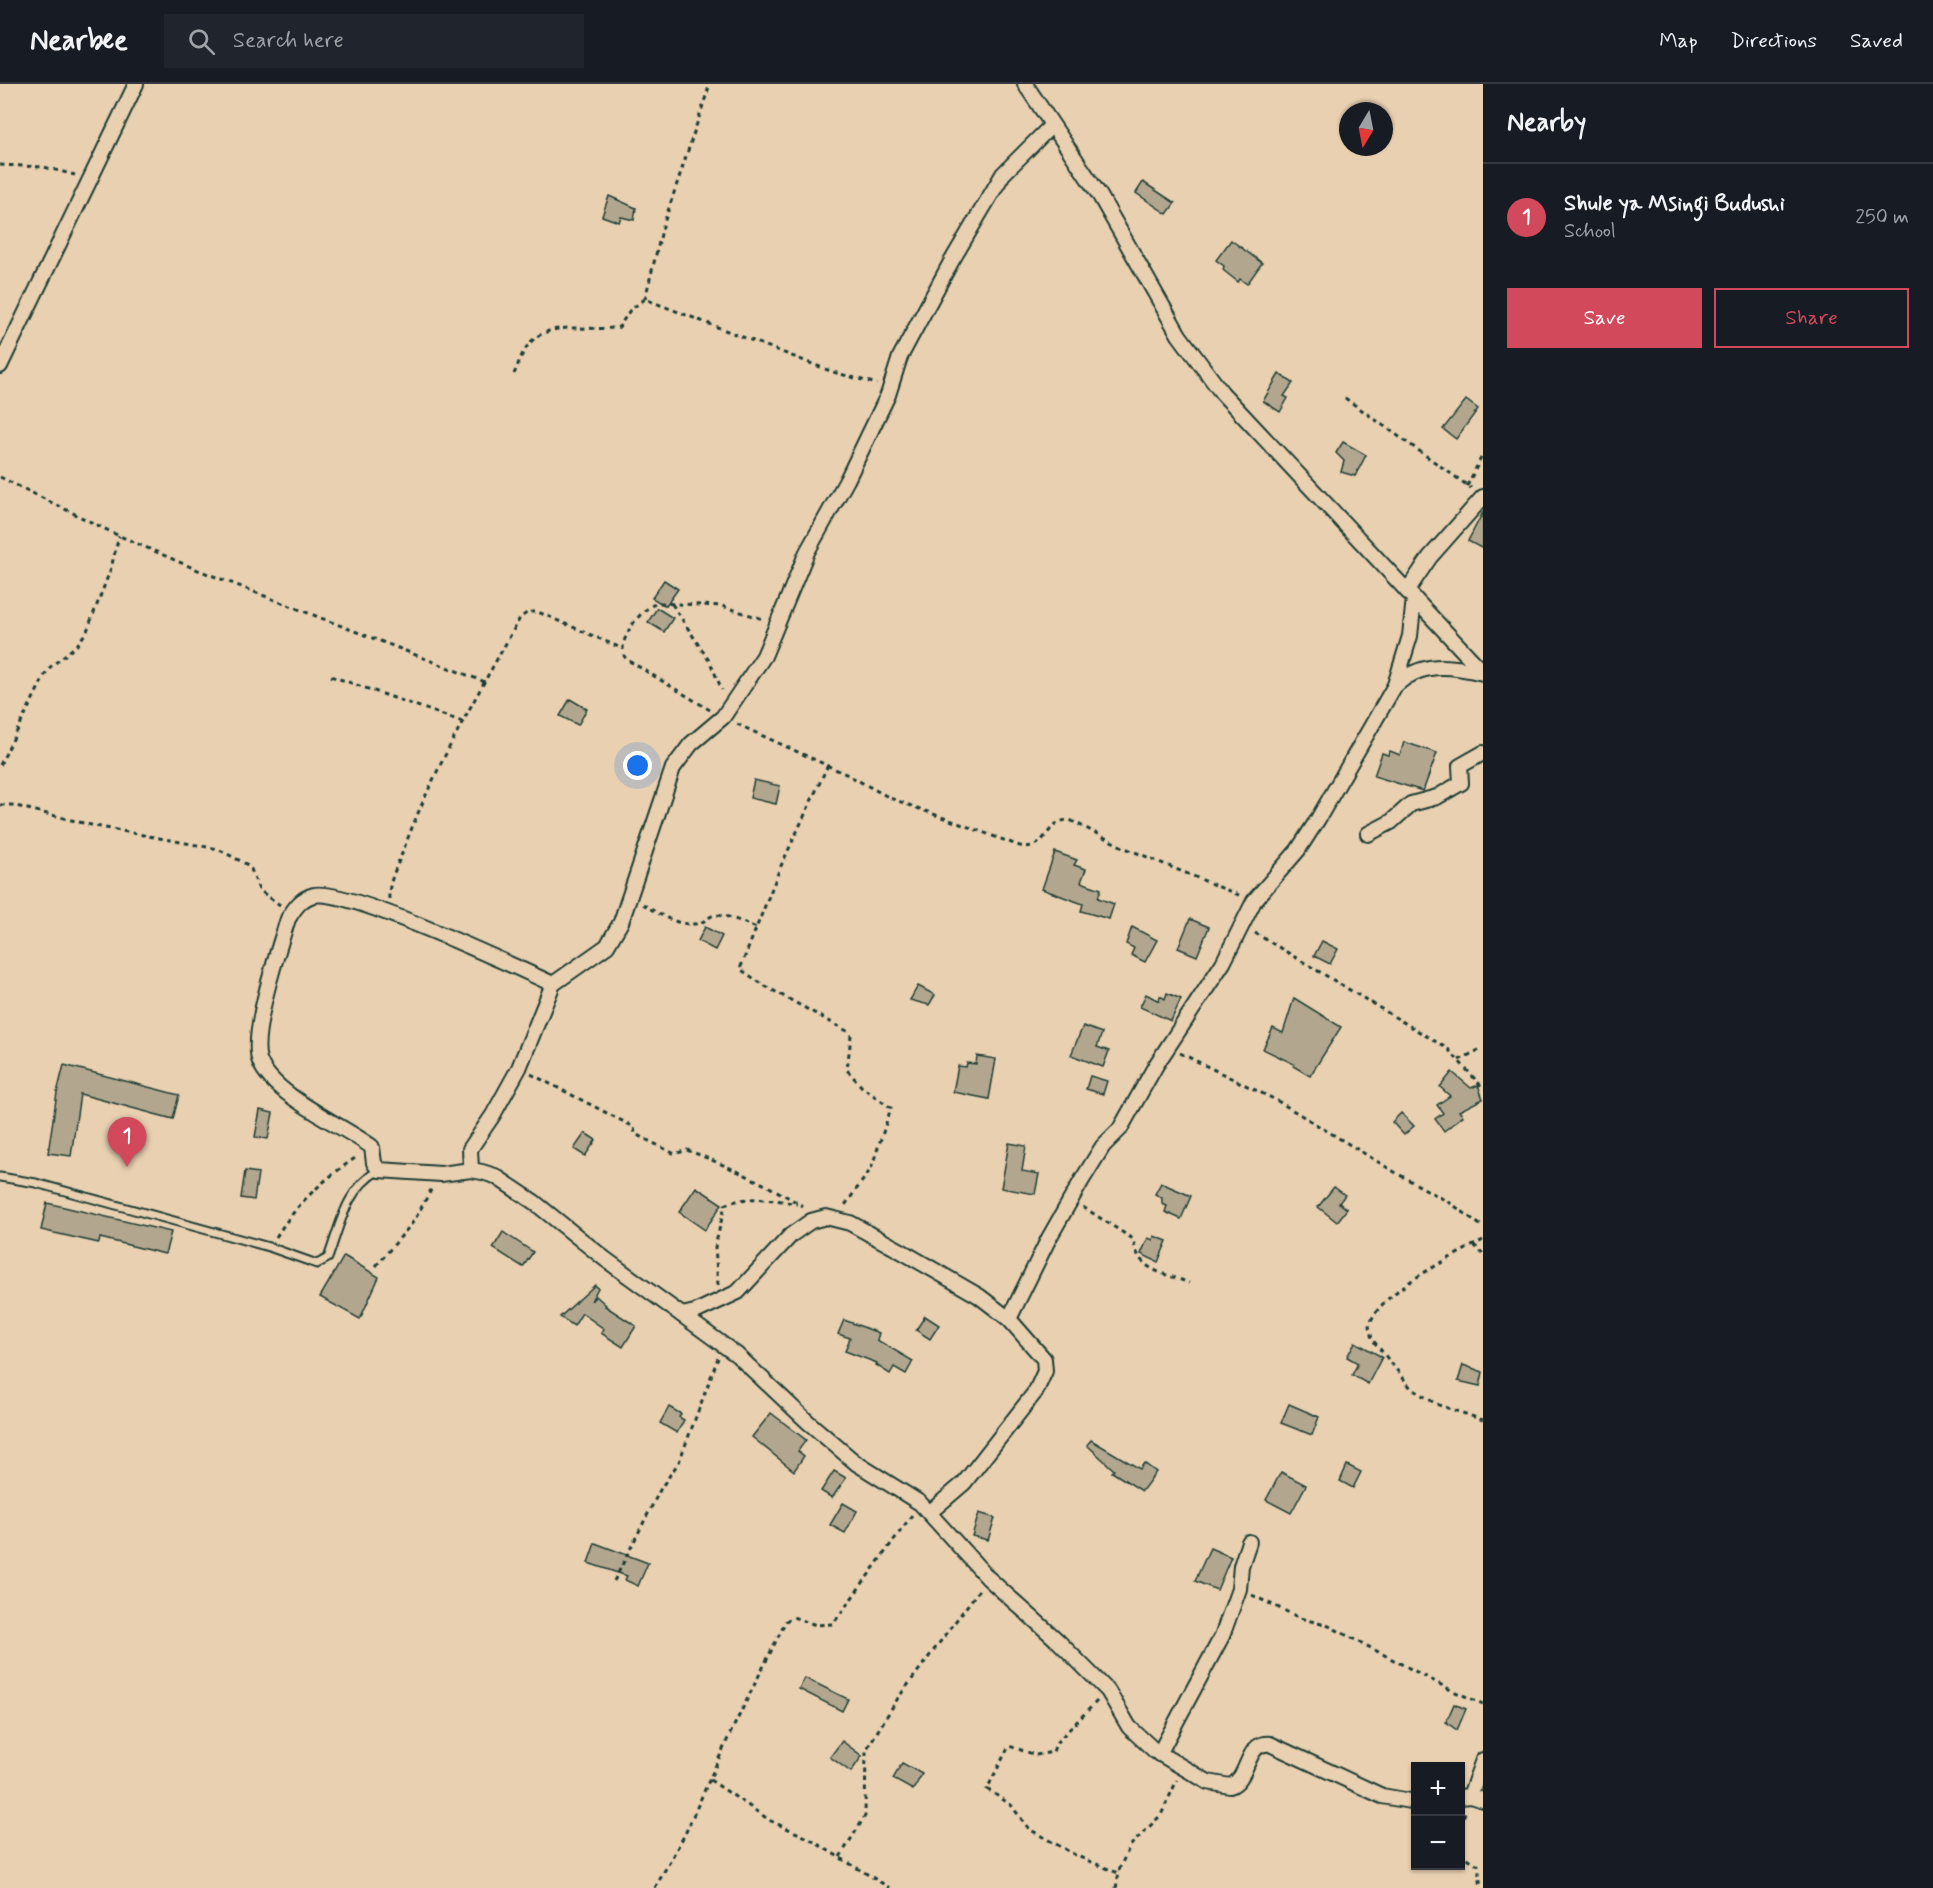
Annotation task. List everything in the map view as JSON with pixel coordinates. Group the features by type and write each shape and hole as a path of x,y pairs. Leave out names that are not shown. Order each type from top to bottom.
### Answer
{"street":[{"path":"0,366 136,84"},
{"path":"1025,84 1100,196 1179,335 1222,393 1483,673"},
{"path":"471,1170 470,1149 493,1115 519,1068 553,984 607,946 621,922 673,768 691,744 725,713 764,656 807,552 847,480 890,388 900,357 923,314 1003,174 1052,125"},
{"path":"1008,1319 1071,1200 1103,1146 1120,1129 1168,1047 1223,963 1254,901 1298,850 1318,819 1394,687 1410,636 1411,594 1430,557 1479,494"},
{"path":"1394,687 1406,675 1431,667 1454,666 1483,673"},
{"path":"1368,834 1390,822 1411,804 1437,797 1461,783 1460,766 1483,753"},
{"path":"553,984 447,937 349,900 327,895 306,898 292,912 278,950 259,1028 259,1060 276,1082 297,1099 372,1147 374,1163 379,1170 441,1174 471,1170 495,1176 534,1202 724,1345 849,1457 925,1508 988,1578 1058,1641 1108,1691 1128,1727 1159,1754 1208,1782 1230,1786 1239,1780 1255,1748 1262,1744 1270,1744 1382,1796 1411,1801"},
{"path":"682,1315 719,1302 746,1285 791,1235 810,1221 831,1218 849,1223 979,1296 1008,1319 1044,1359 1045,1371 1042,1379 1036,1391 964,1483 925,1508"},
{"path":"1159,1754 1222,1636 1239,1589 1241,1566 1249,1542"},
{"path":"1471,1798 1483,1760"}],"lane":[{"path":"0,1177 36,1183 269,1247 313,1263 322,1263 328,1258 347,1202 361,1182 379,1170"}],"path":[{"path":"513,374 529,344 551,331 566,327 604,330 619,327 630,310 645,299 663,226 710,84"},
{"path":"0,165 44,167 89,179"},
{"path":"645,299 833,372 890,388"},
{"path":"1345,398 1479,494"},
{"path":"1467,486 1483,454"},
{"path":"0,477 119,536 260,595 485,682"},
{"path":"0,765 48,669 77,645 87,631 111,568 119,536"},
{"path":"621,648 642,612 650,605 672,604 732,608 778,624"},
{"path":"672,604 710,662 725,713"},
{"path":"396,918 390,900 391,883 414,820 462,722 520,618 528,612 538,612 621,648 626,659 693,702 725,713 890,798 1030,848 1036,846 1053,827 1062,821 1070,820 1122,847 1254,901"},
{"path":"331,676 462,722"},
{"path":"519,1068 634,1127 635,1134 675,1154 687,1150 759,1179 803,1206 831,1218 871,1169 891,1108 862,1087 847,1070 851,1036 847,1031 765,986 740,969 788,850 828,765"},
{"path":"0,805 12,805 95,826 218,849 246,864 251,869 261,893 292,912"},
{"path":"631,897 661,915 679,921 701,922 715,915 731,918 757,928"},
{"path":"1241,924 1448,1049 1483,1088"},
{"path":"1168,1047 1276,1100 1452,1204 1483,1227"},
{"path":"1459,1060 1483,1048"},
{"path":"269,1247 302,1200 329,1176 372,1147"},
{"path":"376,1266 414,1221 441,1174"},
{"path":"719,1302 715,1247 724,1205 735,1200 746,1199 780,1201 803,1206"},
{"path":"1071,1200 1133,1239 1135,1253 1144,1266 1189,1283"},
{"path":"1483,1240 1401,1290 1379,1307 1369,1326 1372,1339 1411,1388 1436,1404 1483,1420"},
{"path":"1474,1245 1483,1254"},
{"path":"614,1581 656,1497 680,1462 724,1345"},
{"path":"655,1888 685,1834 729,1736 786,1621 793,1617 816,1625 833,1624 925,1508"},
{"path":"840,1857 865,1816 866,1749 897,1698 988,1578"},
{"path":"1239,1589 1300,1618 1329,1626 1451,1690 1483,1704"},
{"path":"1108,1691 1056,1743 1053,1752 1036,1755 1009,1746 987,1789 1011,1805 1029,1829 1077,1856 1119,1873"},
{"path":"1116,1888 1119,1873 1130,1846 1161,1815 1183,1768"},
{"path":"710,1780 771,1821 840,1857 890,1888"},
{"path":"1465,1856 1478,1865 1480,1888"}],"building":[{"path":"1143,182 1175,203 1167,214 1136,193"},
{"path":"609,196 636,208 634,220 621,217 619,222 602,216"},
{"path":"1231,240 1262,263 1247,284 1240,279 1238,282 1223,270 1224,266 1216,260"},
{"path":"1279,374 1293,383 1284,396 1288,398 1280,412 1263,401"},
{"path":"1466,400 1478,409 1456,439 1443,429"},
{"path":"1343,442 1366,455 1355,476 1341,472 1344,461 1336,453"},
{"path":"1483,512 1483,549 1468,541"},
{"path":"664,580 678,589 666,606 652,598"},
{"path":"657,608 673,618 664,632 648,622"},
{"path":"570,699 587,709 578,725 560,716"},
{"path":"1404,742 1437,753 1423,791 1374,776 1382,753 1388,755 1390,751 1400,755"},
{"path":"754,780 780,786 776,804 750,798"},
{"path":"1055,852 1077,860 1074,865 1086,869 1081,882 1101,889 1098,898 1114,904 1109,919 1081,911 1083,904 1042,889"},
{"path":"1190,919 1209,927 1197,956 1178,948"},
{"path":"705,927 722,936 715,950 698,941"},
{"path":"1132,927 1157,940 1145,962 1131,955 1134,948 1126,944"},
{"path":"1322,941 1338,949 1330,964 1314,956"},
{"path":"918,986 935,995 929,1005 910,1000"},
{"path":"1167,993 1181,999 1171,1021 1140,1007 1146,994 1159,1001 1160,996 1165,999"},
{"path":"1294,998 1341,1027 1310,1076 1293,1066 1294,1064 1263,1049 1273,1028 1283,1033"},
{"path":"1083,1026 1102,1033 1097,1047 1109,1051 1103,1067 1071,1055"},
{"path":"977,1056 996,1059 989,1099 953,1092 958,1066 966,1067 967,1063 976,1064"},
{"path":"64,1065 179,1095 173,1119 80,1094 71,1156 48,1153 57,1093"},
{"path":"1452,1072 1471,1088 1478,1085 1483,1099 1459,1111 1463,1116 1444,1131 1435,1119 1443,1113 1437,1105 1450,1096 1440,1087"},
{"path":"1090,1076 1107,1081 1103,1094 1086,1089"},
{"path":"260,1110 273,1113 268,1139 255,1137"},
{"path":"1401,1113 1414,1126 1404,1135 1392,1122"},
{"path":"585,1133 596,1140 585,1156 574,1149"},
{"path":"1009,1143 1026,1146 1022,1171 1039,1174 1035,1194 1001,1188"},
{"path":"245,1171 258,1173 254,1200 241,1198"},
{"path":"1161,1183 1191,1196 1181,1219 1165,1212 1167,1206 1162,1204 1162,1198 1155,1194"},
{"path":"696,1187 722,1204 705,1230 679,1212"},
{"path":"1334,1187 1345,1195 1339,1203 1347,1209 1337,1222 1318,1207"},
{"path":"47,1203 171,1232 165,1254 100,1238 99,1243 41,1230"},
{"path":"503,1232 533,1252 523,1267 493,1248"},
{"path":"1154,1236 1167,1241 1158,1262 1141,1254 1148,1238 1153,1240"},
{"path":"344,1256 379,1277 360,1319 320,1297"},
{"path":"595,1285 598,1288 591,1301 596,1296 605,1306 636,1326 623,1347 601,1333 604,1329 582,1313 574,1326 560,1317"},
{"path":"925,1316 939,1325 930,1339 916,1330"},
{"path":"844,1320 879,1333 877,1340 913,1361 906,1374 894,1367 890,1374 876,1365 877,1363 845,1351 850,1338 838,1334"},
{"path":"1355,1342 1382,1357 1368,1384 1352,1375 1358,1363 1347,1357"},
{"path":"1463,1365 1483,1372 1480,1386 1458,1381"},
{"path":"1289,1404 1319,1417 1312,1435 1281,1423"},
{"path":"669,1407 681,1414 679,1417 684,1420 677,1433 660,1423"},
{"path":"771,1413 806,1440 798,1451 804,1456 794,1471 752,1437"},
{"path":"1091,1440 1140,1469 1144,1463 1156,1472 1142,1491 1112,1472 1114,1470 1087,1445"},
{"path":"1347,1465 1361,1472 1353,1488 1340,1481"},
{"path":"834,1471 846,1478 832,1498 821,1491"},
{"path":"1281,1472 1306,1485 1291,1513 1266,1500"},
{"path":"843,1503 857,1511 845,1533 830,1525"},
{"path":"979,1513 995,1518 988,1540 972,1536"},
{"path":"595,1543 648,1563 638,1586 625,1580 627,1576 588,1563"},
{"path":"1210,1548 1231,1557 1217,1590 1195,1581"},
{"path":"805,1678 848,1699 842,1711 799,1689"},
{"path":"1454,1704 1466,1709 1457,1730 1446,1722"},
{"path":"842,1741 862,1756 851,1772 830,1757"},
{"path":"902,1763 922,1774 913,1790 893,1779"}],"place":[{"name":"Shule ya Msingi Budushi","path":"127,1167"}]}
